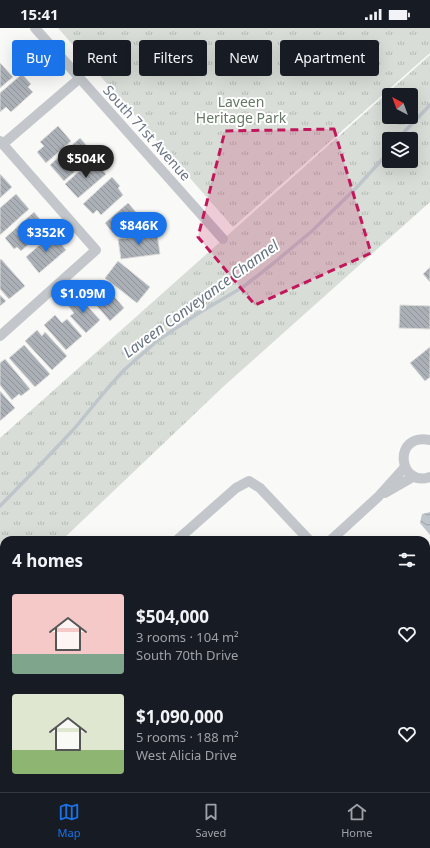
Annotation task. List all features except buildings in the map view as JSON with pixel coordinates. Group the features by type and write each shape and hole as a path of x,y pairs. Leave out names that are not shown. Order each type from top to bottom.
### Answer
{"street":[{"name":"South 71st Avenue","path":"35,28 223,239"},
{"path":"0,336 96,250 2,143 80,78"},
{"path":"428,438 411,443 406,448 403,460 408,472 413,476 420,479 429,479"},
{"path":"335,536 378,497 405,467"},
{"path":"378,497 413,476"},
{"path":"182,536 236,488 249,481 260,488 305,536"}],"highlighted area":[{"path":"334,129 371,253 255,305 198,237 225,131"}],"green space":[{"name":"Laveen Heritage Park","path":"58,28 430,28 430,53 390,88 382,88 382,95 233,227 100,76 131,76 131,40 73,40 73,45"},
{"path":"430,55 430,202 224,386 66,536 0,536 0,438 382,98 382,124 418,124 418,88 393,88"}],"water":[{"path":"430,512 430,535 420,523 422,514"}],"waterway":[{"name":"Laveen Conveyance Channel","path":"404,132 430,105"},
{"name":"Laveen Conveyance Channel","path":"0,506 74,429 124,370 157,341 197,314 243,287 275,262 312,231 357,187 382,160"}]}
